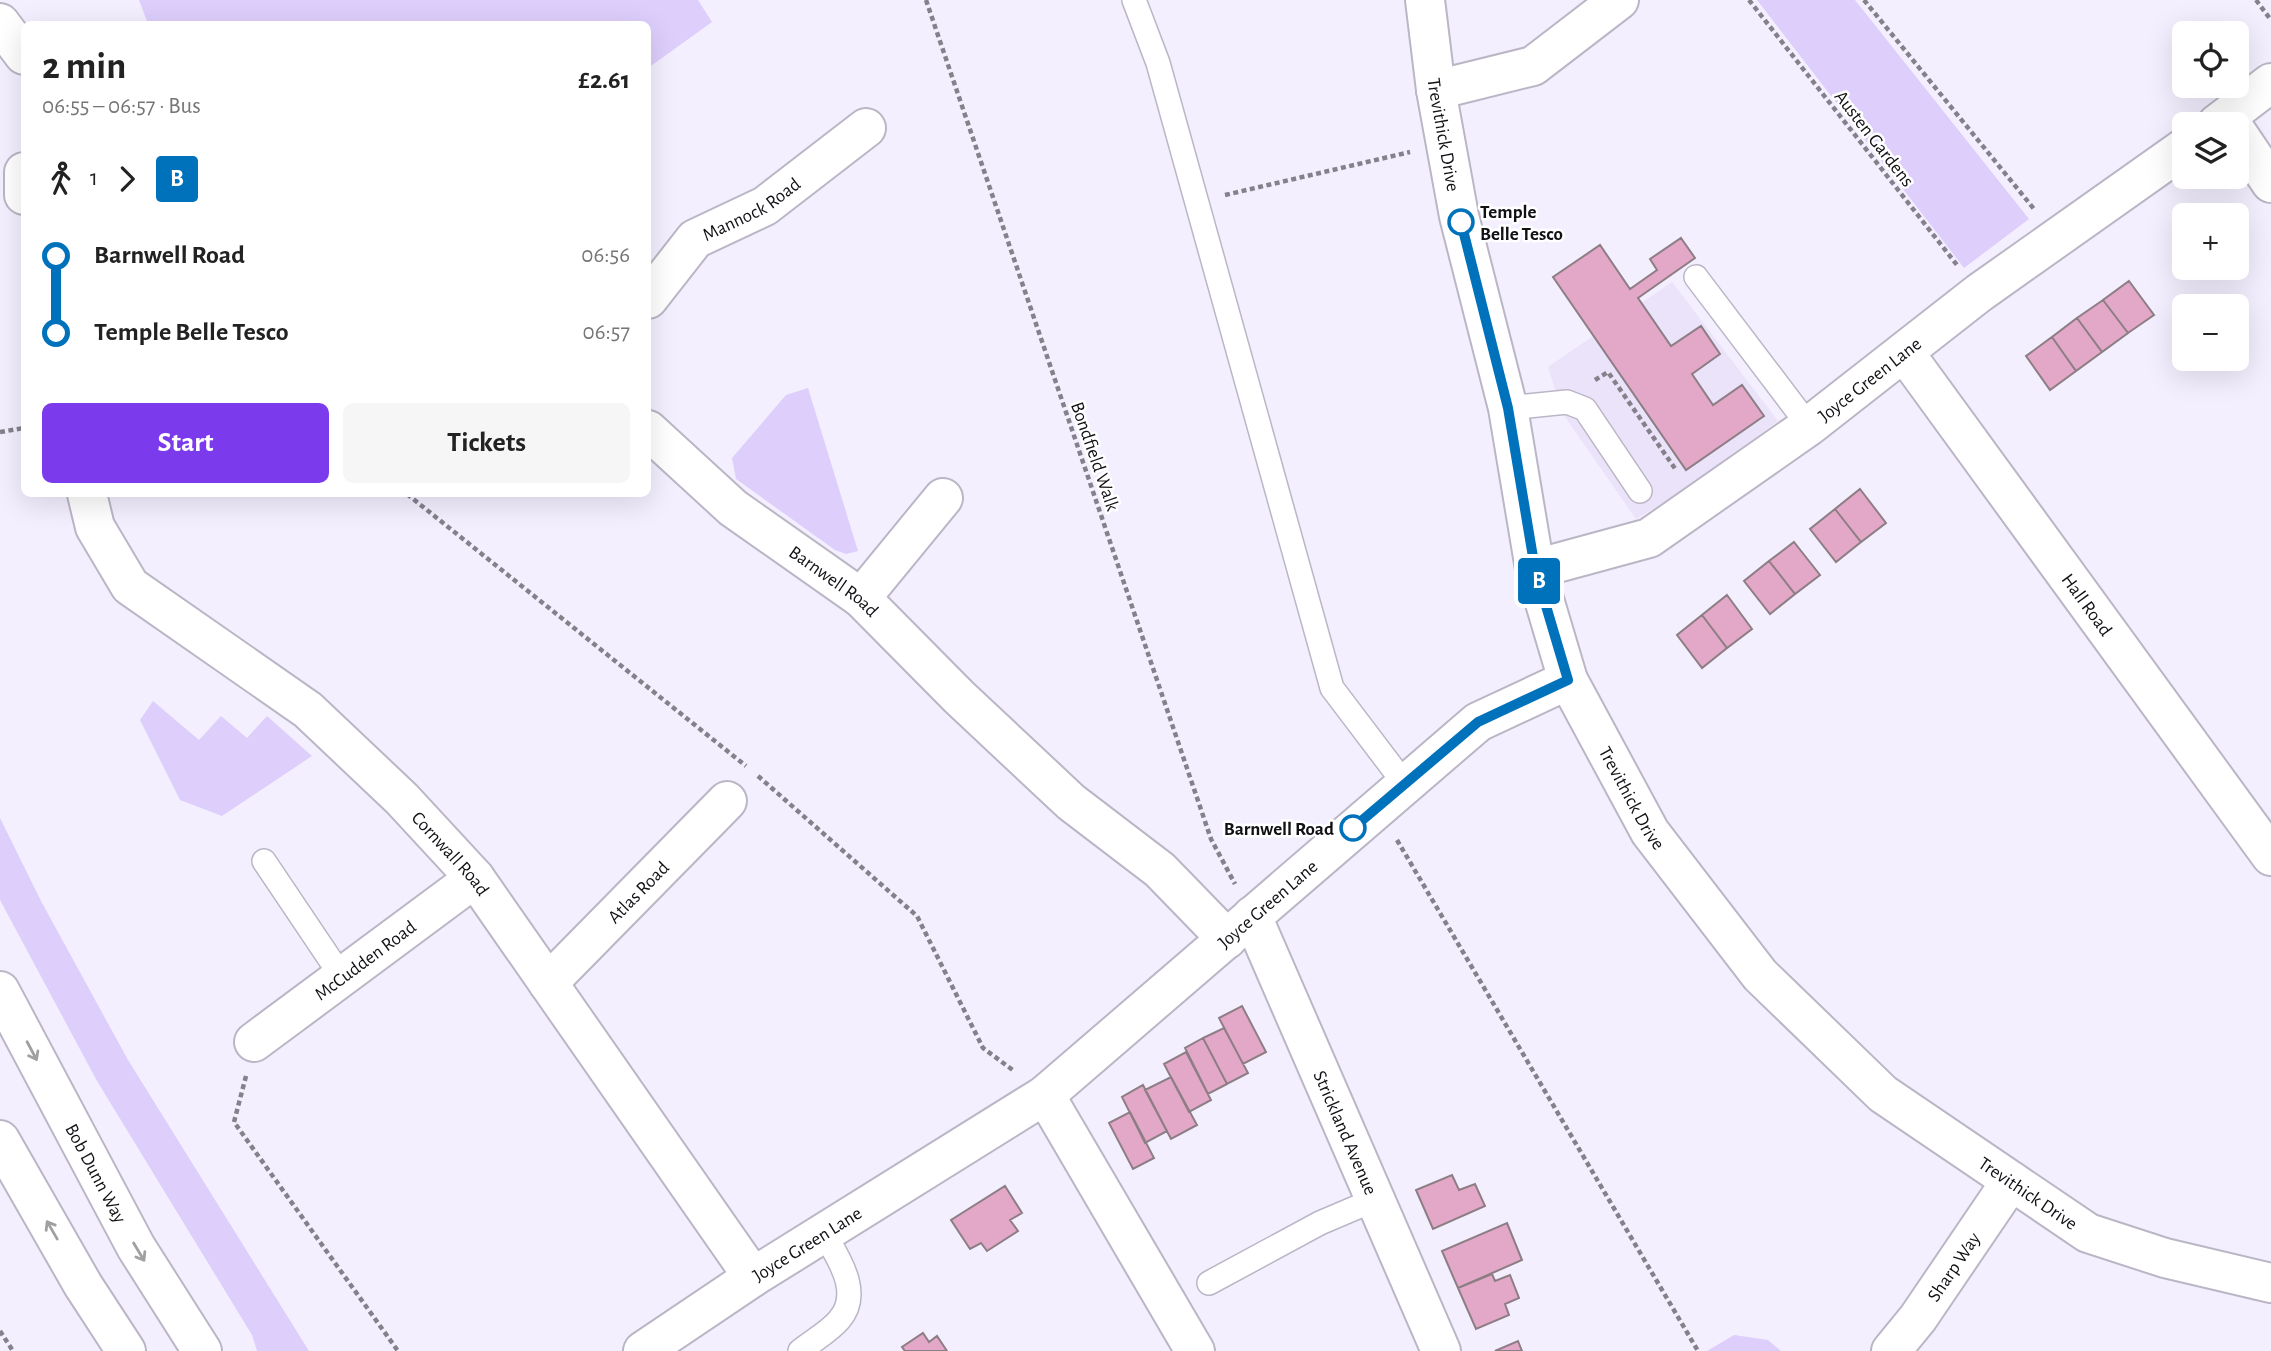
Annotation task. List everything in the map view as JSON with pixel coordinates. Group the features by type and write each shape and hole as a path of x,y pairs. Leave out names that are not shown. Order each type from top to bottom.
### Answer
{"street":[{"name":"Trevithick Drive","path":"1425,0 1445,144 1459,216 1508,408 1535,569 1568,680 1650,832 1760,975 1883,1094 2088,1233 2165,1258 2271,1283"},
{"path":"1436,90 1533,66 1619,0"},
{"path":"0,23 21,51"},
{"path":"2241,112 2271,83"},
{"name":"Mannock Road","path":"651,295 695,239 765,206 866,128"},
{"path":"2249,153 2271,183"},
{"name":"Joyce Green Lane","path":"1535,569 1649,538 1810,426 1979,293 2172,156"},
{"name":"Hall Road","path":"1904,352 2271,856"},
{"name":"Barnwell Road","path":"651,433 733,509 861,598 959,697 1071,802 1240,928"},
{"name":"Cornwall Road","path":"88,497 95,527 130,586 307,710 402,799 475,878 753,1277"},
{"path":"861,598 943,499"},
{"name":"Joyce Green Lane","path":"643,1351 753,1277 1045,1095 1478,722 1568,680"},
{"name":"Atlas Road","path":"548,983 727,801"},
{"name":"McCudden Road","path":"254,1042 475,878"},
{"name":"Strickland Avenue","path":"1240,928 1374,1200 1441,1351"},
{"name":"Bob Dunn Way","path":"0,991 136,1247 202,1351"},
{"path":"1045,1095 1195,1351"},
{"path":"0,1140 83,1285 126,1351"},
{"name":"Sharp Way","path":"1891,1351 1918,1318 2011,1181"}],"lane":[{"path":"1134,0 1158,63 1332,688 1391,795"},
{"path":"1696,277 1810,426"},
{"path":"1508,408 1567,402 1585,409 1640,491"},
{"path":"264,861 342,977"},
{"path":"1209,1283 1320,1223 1374,1200"},
{"path":"800,1351 838,1321 848,1307 849,1289 844,1269 824,1233"}],"path":[{"name":"Bondfield Walk","path":"926,0 1240,928"},
{"name":"Austen Gardens","path":"1749,0 1979,293"},
{"path":"1864,0 2056,237"},
{"path":"2256,0 2271,20"},
{"path":"1196,201 1445,144"},
{"path":"0,432 21,428"},
{"path":"1391,795 1698,1351"},
{"path":"254,1042 234,1122 398,1351"},
{"path":"0,1331 13,1351"}],"shaded area":[{"path":"139,0 698,0 712,22 651,66 651,21 147,21"},
{"path":"1757,0 1855,0 2029,219 1964,268"},
{"path":"1672,282 1778,421 1695,483 1636,519 1563,414 1548,367"},
{"path":"808,388 858,551 846,554 835,550 736,479 732,458 786,395"},
{"path":"153,701 199,740 221,716 247,738 267,716 312,756 222,816 180,800 140,720"},
{"path":"0,818 41,901 128,1060 309,1351 257,1351 252,1335 97,1081 0,900"},
{"path":"1734,1335 1768,1340 1781,1351 1707,1351"}],"building":[{"path":"1681,238 1695,258 1638,298 1671,346 1701,326 1720,354 1692,374 1713,405 1742,385 1764,416 1686,470 1553,277 1600,245 1630,289 1657,270 1650,259"},
{"path":"2129,281 2154,315 2128,333 2103,300"},
{"path":"2103,300 2128,333 2102,352 2077,318"},
{"path":"2077,318 2102,352 2076,371 2052,337"},
{"path":"2052,337 2076,371 2050,390 2026,356"},
{"path":"1860,489 1886,523 1861,542 1835,509"},
{"path":"1835,509 1861,542 1836,562 1810,529"},
{"path":"1794,542 1820,575 1795,594 1769,561"},
{"path":"1769,561 1795,594 1770,614 1744,581"},
{"path":"1727,595 1752,629 1727,648 1702,615"},
{"path":"1702,615 1727,648 1702,668 1677,635"},
{"path":"1242,1006 1266,1052 1243,1064 1219,1018"},
{"path":"1224,1028 1248,1073 1227,1084 1203,1038"},
{"path":"1203,1038 1227,1084 1208,1094 1185,1048"},
{"path":"1186,1052 1211,1100 1189,1112 1164,1064"},
{"path":"1171,1077 1197,1125 1171,1139 1145,1090"},
{"path":"1143,1085 1167,1131 1145,1143 1122,1097"},
{"path":"1130,1112 1154,1158 1133,1169 1109,1123"},
{"path":"1452,1175 1459,1190 1475,1184 1485,1206 1433,1229 1416,1190"},
{"path":"1005,1186 1022,1213 1010,1220 1018,1231 987,1251 981,1243 970,1249 951,1220"},
{"path":"1507,1223 1522,1260 1458,1288 1442,1251"},
{"path":"1492,1274 1495,1281 1510,1275 1519,1298 1505,1304 1509,1315 1476,1329 1458,1288"},
{"path":"923,1333 929,1342 937,1336 947,1351 905,1351 902,1347"},
{"path":"1518,1341 1522,1351 1495,1351"}],"bus line":[{"name":"B","path":"1353,828 1478,722 1568,680 1535,569 1508,408 1461,222"}],"place":[{"name":"Temple Belle Tesco","path":"1461,222"},
{"name":"Barnwell Road","path":"1353,828"}]}
